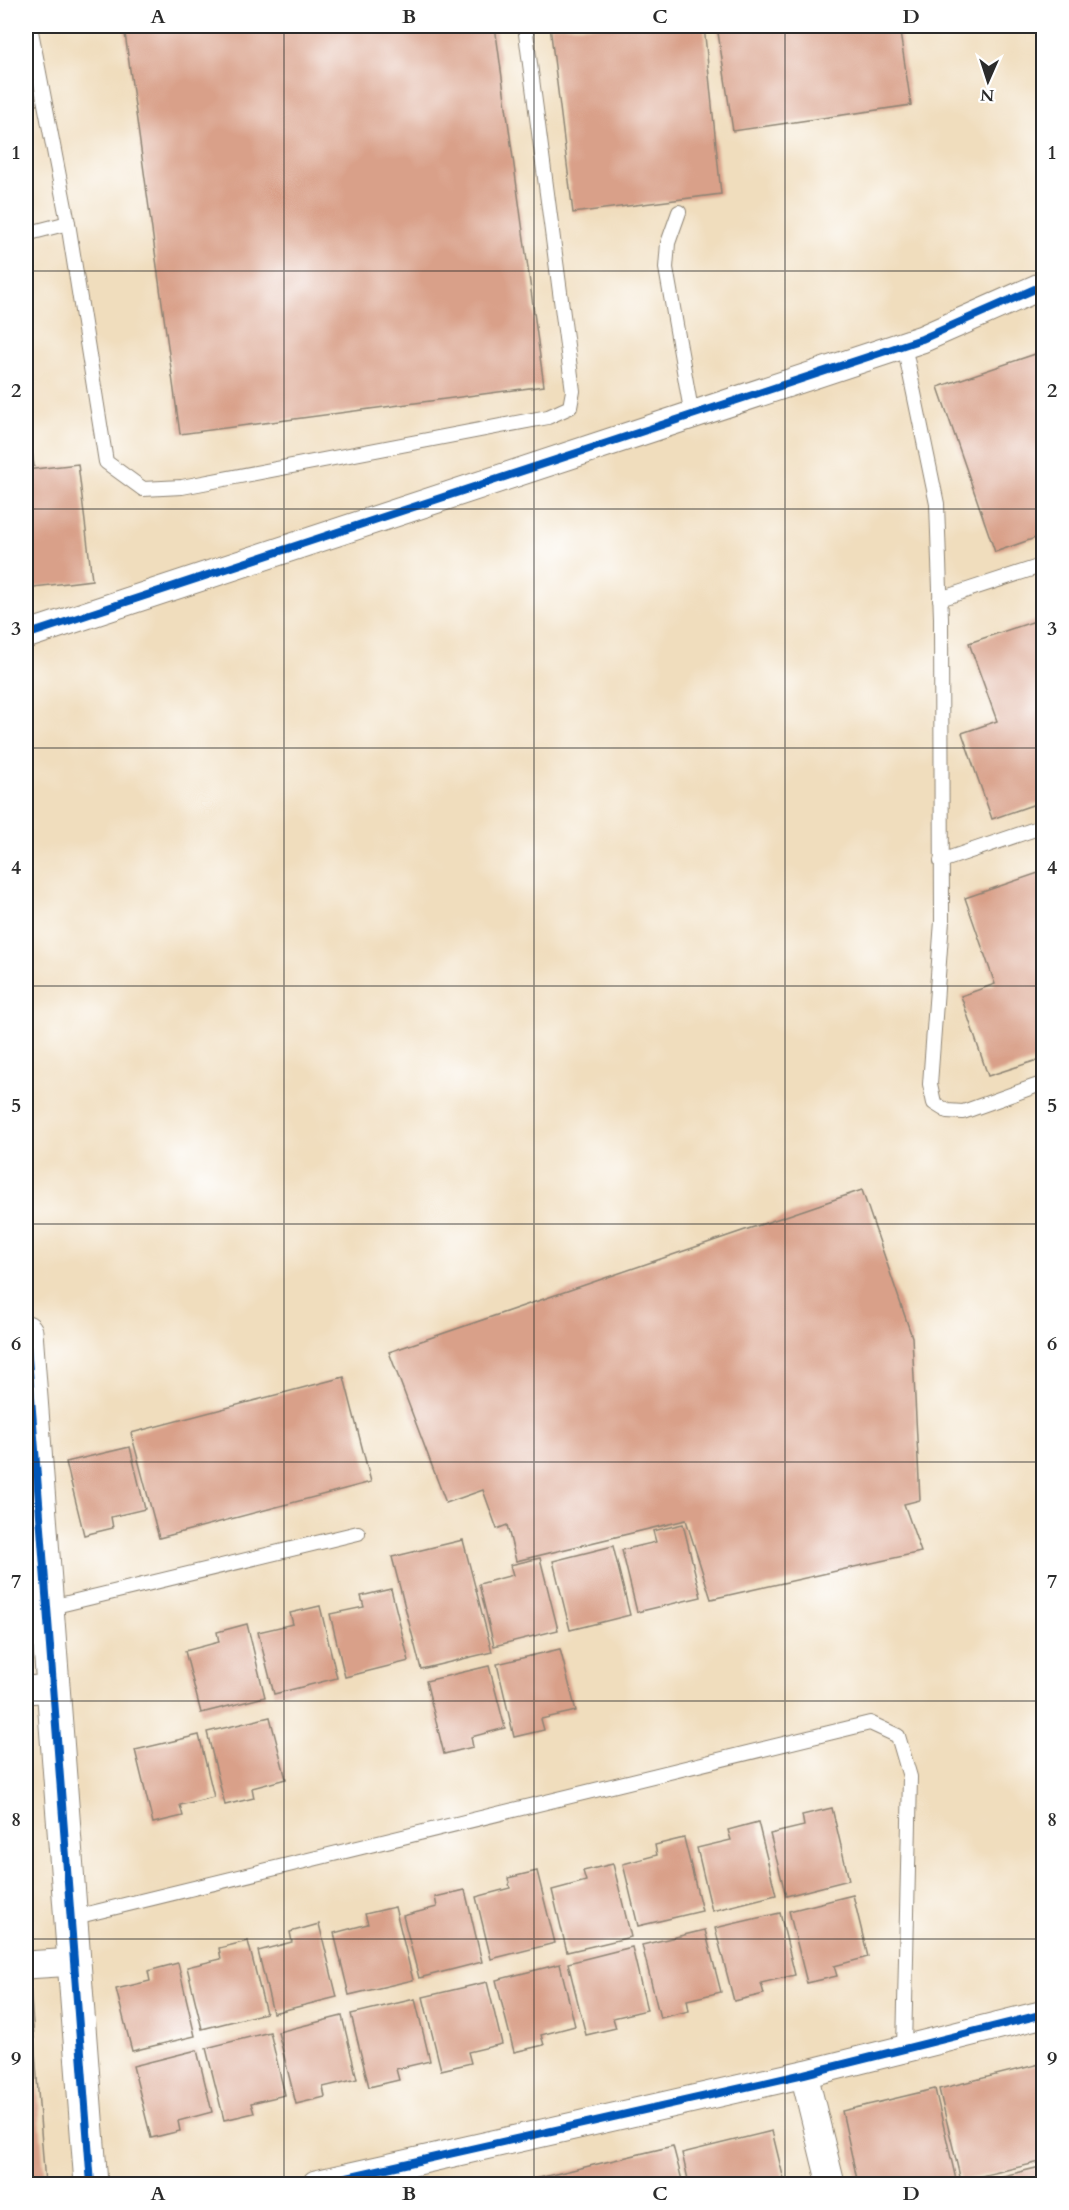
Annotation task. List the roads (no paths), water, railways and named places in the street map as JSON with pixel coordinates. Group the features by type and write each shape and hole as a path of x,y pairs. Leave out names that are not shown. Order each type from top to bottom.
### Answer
{"street":[{"path":"26,635 922,339 1044,285"},
{"path":"26,1332 29,1430 47,1608 39,1689 70,1918 91,2184"},
{"path":"26,1965 74,1962"},
{"path":"316,2184 804,2073 1044,2014"},
{"path":"804,2073 831,2184"}],"lane":[{"path":"30,26 68,223 106,462 143,489 182,487 548,417 570,407 573,391 525,26"},
{"path":"679,212 668,243 666,268 692,416"},
{"path":"26,234 68,223"},
{"path":"904,345 937,504 940,599 942,921 930,1084 934,1103 947,1111 963,1112 1044,1083"},
{"path":"940,599 1044,565"},
{"path":"941,861 1044,826"},
{"path":"47,1608 358,1533"},
{"path":"70,1918 870,1723 898,1736 909,1777 904,2049"}]}
